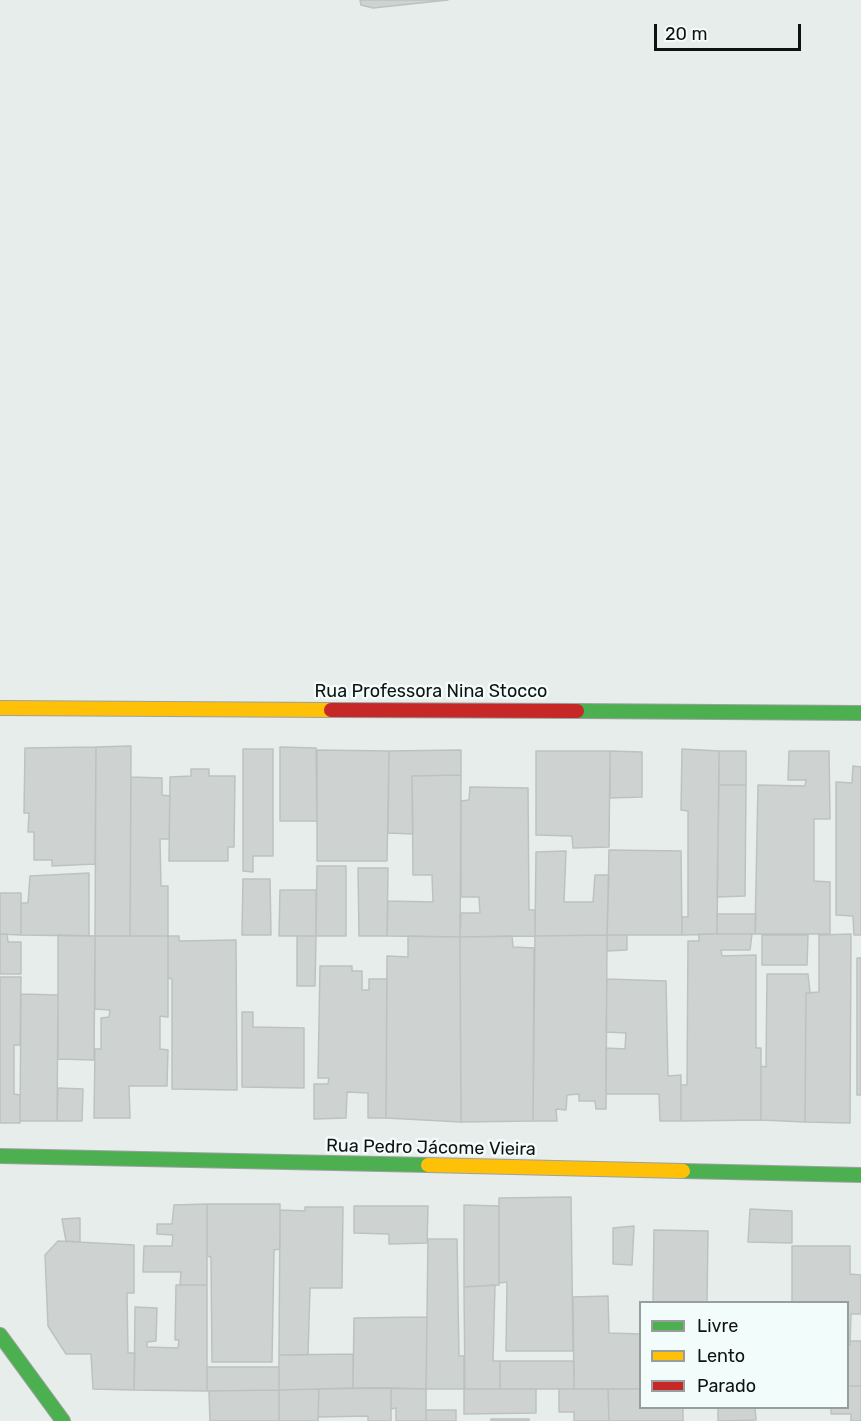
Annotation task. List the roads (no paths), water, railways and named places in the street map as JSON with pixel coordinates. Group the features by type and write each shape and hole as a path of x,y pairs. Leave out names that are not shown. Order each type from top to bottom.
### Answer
{"street":[{"name":"Rua Professora Nina Stocco","path":"0,708 861,713"},
{"name":"Rua Pedro Jácome Vieira","path":"0,1156 861,1175"},
{"path":"0,1335 63,1421"}]}
